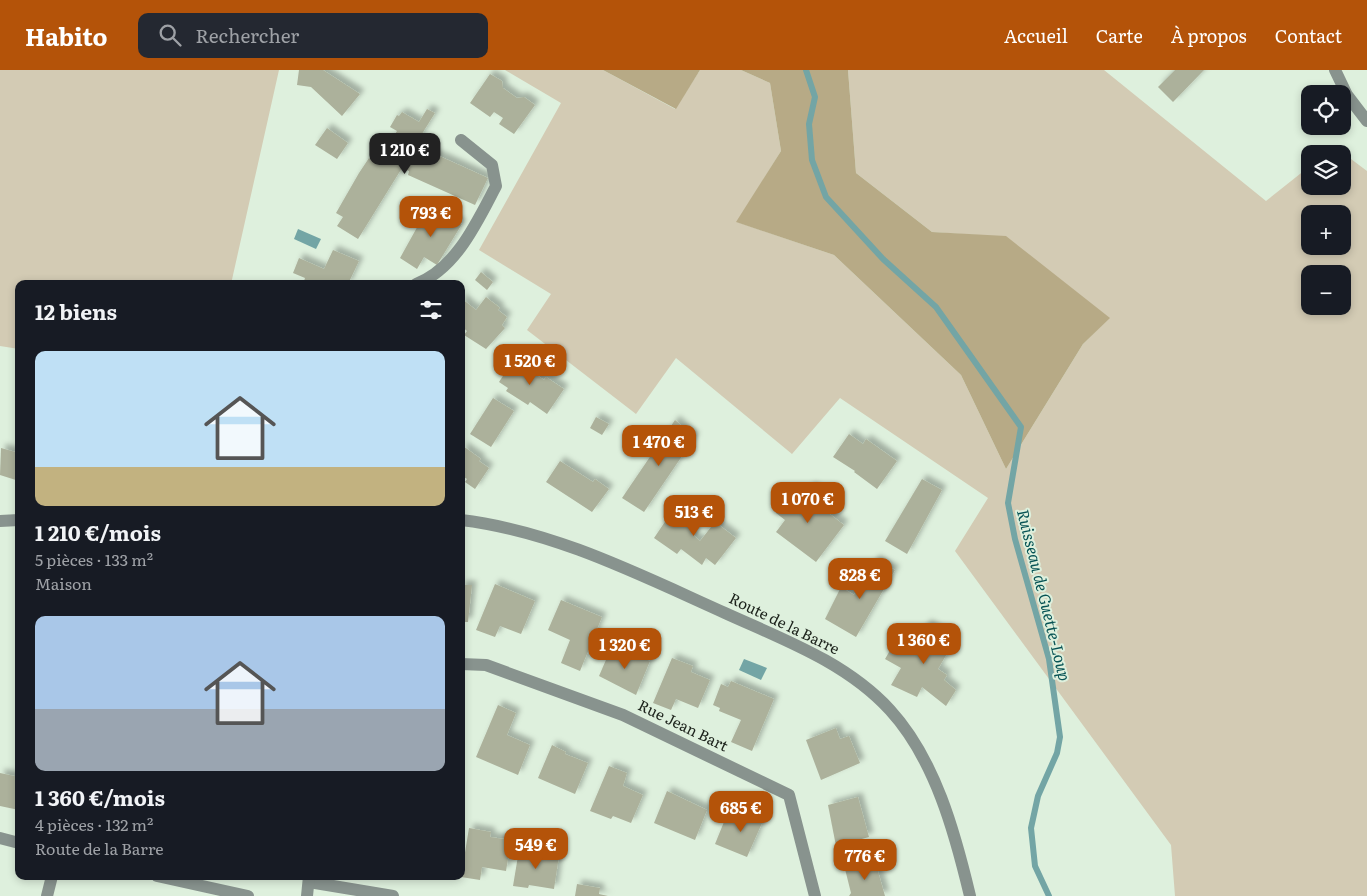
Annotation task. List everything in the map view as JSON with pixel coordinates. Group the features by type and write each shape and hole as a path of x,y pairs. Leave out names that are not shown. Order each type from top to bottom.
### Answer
{"street":[{"path":"1335,70 1347,95 1367,121"},
{"path":"426,280 431,278 466,241 496,186 492,166 461,140"},
{"path":"0,521 15,520"},
{"name":"Route de la Barre","path":"465,521 553,540 670,588 810,652 859,682 891,711 920,753 954,828 970,896"},
{"name":"Rue Jean Bart","path":"465,664 486,665 623,715 789,795 815,896"},
{"path":"0,838 15,842"},
{"path":"47,896 51,880"},
{"path":"175,880 248,896"},
{"path":"307,896 309,880"},
{"path":"314,880 392,896"}],"shaded area":[{"path":"0,70 279,70 232,280 15,280 15,348 0,346"},
{"path":"505,70 603,70 675,109 700,70 741,70 770,83 781,151 737,222 834,255 961,375 1006,469 1083,344 1109,318 1006,237 932,232 856,173 848,70 1104,70 1266,201 1301,173 1301,195 1351,195 1351,159 1367,171 1367,896 1175,896 1171,845 955,551 988,498 840,398 792,454 676,358 636,414 527,330 551,294 479,250 561,103"},
{"path":"603,70 700,70 676,109"},
{"path":"741,70 848,70 856,173 932,232 1006,236 1110,318 1083,344 1006,469 961,375 834,255 736,222 781,151 770,83"}],"water":[{"path":"298,229 321,239 316,249 294,239"},
{"path":"744,659 767,668 761,680 739,670"}],"building":[{"path":"299,70 323,70 360,94 342,116 311,87 297,85"},
{"path":"1175,70 1204,70 1173,102 1158,87"},
{"path":"490,74 502,81 503,88 517,98 524,97 535,105 514,134 499,124 503,118 494,112 490,117 470,103"},
{"path":"427,109 435,113 415,145 488,178 475,205 408,175 409,171 402,168 358,239 337,226 343,217 336,213 359,173 369,158 377,163 397,131 390,127 397,115 399,116 402,112 419,122"},
{"path":"327,128 348,143 337,159 315,145"},
{"path":"430,204 462,224 437,265 424,257 417,269 400,258"},
{"path":"333,250 359,261 350,280 304,280 305,278 293,273 299,258 324,269"},
{"path":"481,272 493,282 487,290 475,280"},
{"path":"486,297 500,308 498,310 507,317 502,325 505,328 486,349 465,336 467,331 465,329 465,301 476,310"},
{"path":"518,353 527,360 523,366 544,380 546,377 564,389 547,414 530,402 528,405 506,391 508,388 499,382"},
{"path":"493,398 514,411 491,447 470,434"},
{"path":"596,417 609,424 602,435 590,428"},
{"path":"675,420 695,437 644,512 622,498"},
{"path":"849,434 863,444 866,439 897,461 877,489 855,471 833,457"},
{"path":"465,447 481,459 479,461 489,468 475,489 465,482 467,479 465,478"},
{"path":"1,448 15,452 15,480 0,475"},
{"path":"560,461 593,482 595,479 609,489 592,512 546,482"},
{"path":"922,479 942,490 907,554 885,541"},
{"path":"811,486 825,496 818,505 844,525 816,562 776,532 785,520 776,513 792,493 801,499"},
{"path":"677,504 701,521 692,534 700,541 715,522 736,538 715,565 706,558 702,565 681,549 677,554 654,538"},
{"path":"875,559 895,570 856,637 825,619 841,587 854,595"},
{"path":"495,584 535,601 521,634 500,626 495,637 476,630"},
{"path":"465,585 472,585 468,622 465,622"},
{"path":"561,600 602,617 580,671 561,663 570,640 548,630"},
{"path":"928,624 955,640 938,669 947,675 944,680 956,690 946,706 922,687 917,697 891,685 901,668 885,659 892,647 909,654 925,625"},
{"path":"612,646 650,661 636,695 599,676"},
{"path":"672,658 693,666 691,672 710,680 698,708 676,699 671,710 653,703"},
{"path":"731,681 774,699 752,751 731,742 741,720 719,711 720,708 713,705 721,684 728,687"},
{"path":"498,705 516,713 507,735 530,745 518,775 476,757"},
{"path":"836,728 840,739 849,736 860,763 821,780 806,740"},
{"path":"552,745 566,752 565,754 588,763 575,794 538,778"},
{"path":"609,766 627,773 623,786 643,795 631,823 613,816 611,819 590,811"},
{"path":"0,773 15,776 15,809 0,806"},
{"path":"667,791 707,810 695,840 654,823"},
{"path":"858,797 869,837 836,846 828,805"},
{"path":"749,807 766,814 747,857 715,844 726,817 741,824"},
{"path":"469,828 491,832 490,837 511,840 506,871 482,867 480,880 465,878 465,852"},
{"path":"519,850 559,856 554,889 529,885 528,888 513,886"},
{"path":"875,861 885,896 849,896 851,893 845,869"},
{"path":"577,884 600,888 599,894 608,896 575,896"}],"waterway":[{"name":"Ruisseau de Guette-Loup","path":"806,70 815,97 809,124 812,160 826,197 883,259 936,307 1021,427 1008,503 1015,539 1049,659 1060,737 1057,753 1038,796 1031,828 1035,866 1049,896"}]}
